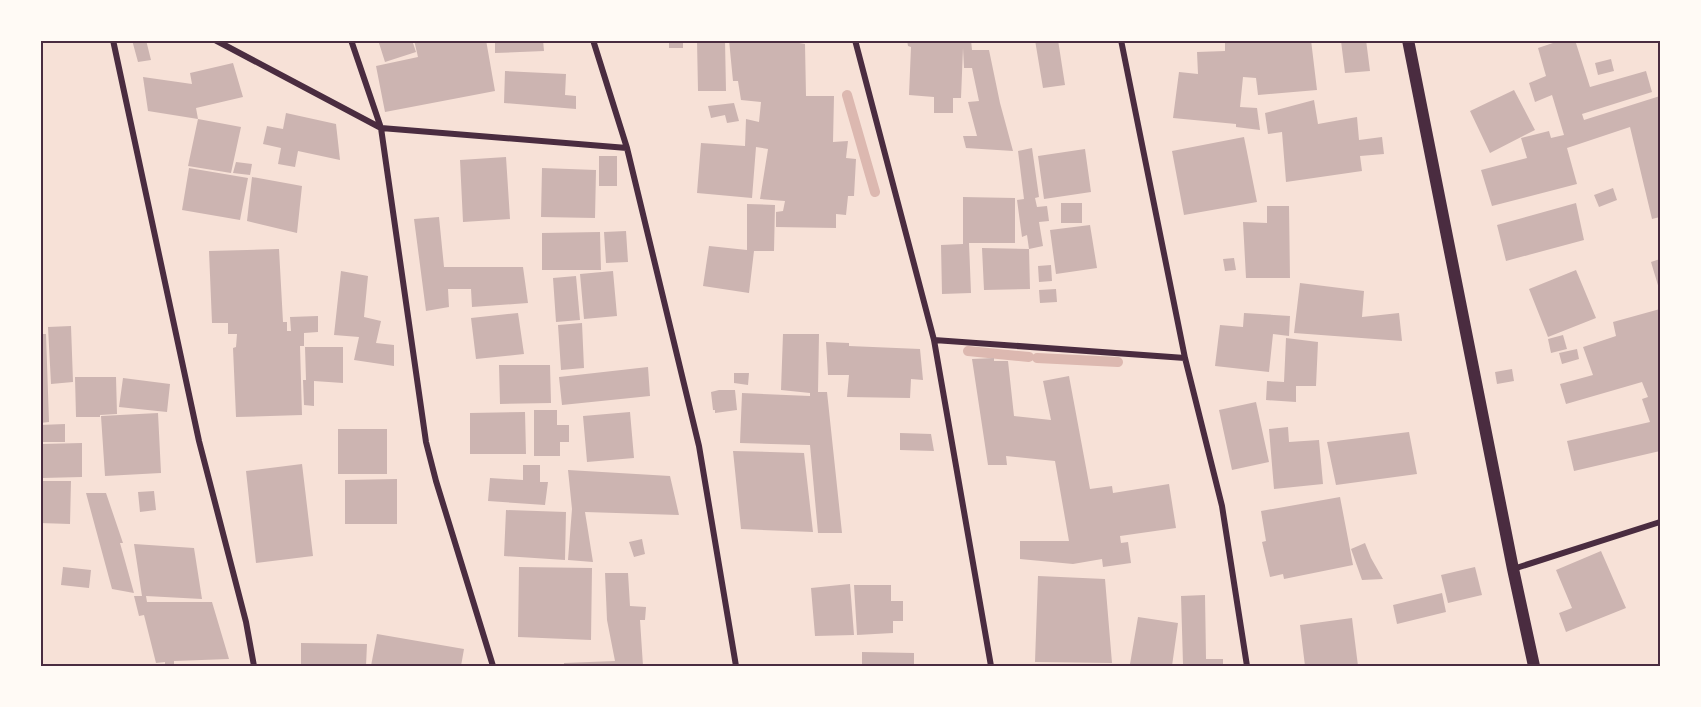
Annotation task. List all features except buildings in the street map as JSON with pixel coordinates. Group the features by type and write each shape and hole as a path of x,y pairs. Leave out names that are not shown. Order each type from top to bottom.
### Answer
{"main road":[{"path":"1408,40 1534,666"}],"street":[{"path":"113,40 199,441 246,622 254,666"},
{"path":"215,40 381,128 627,148"},
{"path":"351,40 381,128 426,442 493,666"},
{"path":"593,40 627,148 699,446 736,666"},
{"path":"855,40 934,340 992,666"},
{"path":"1121,40 1185,358 1222,507 1247,666"},
{"path":"934,340 1185,358"},
{"path":"1513,569 1660,522"}],"waterway":[{"path":"847,95 875,192"},
{"path":"968,351 1029,357"},
{"path":"1037,358 1118,362"}]}
